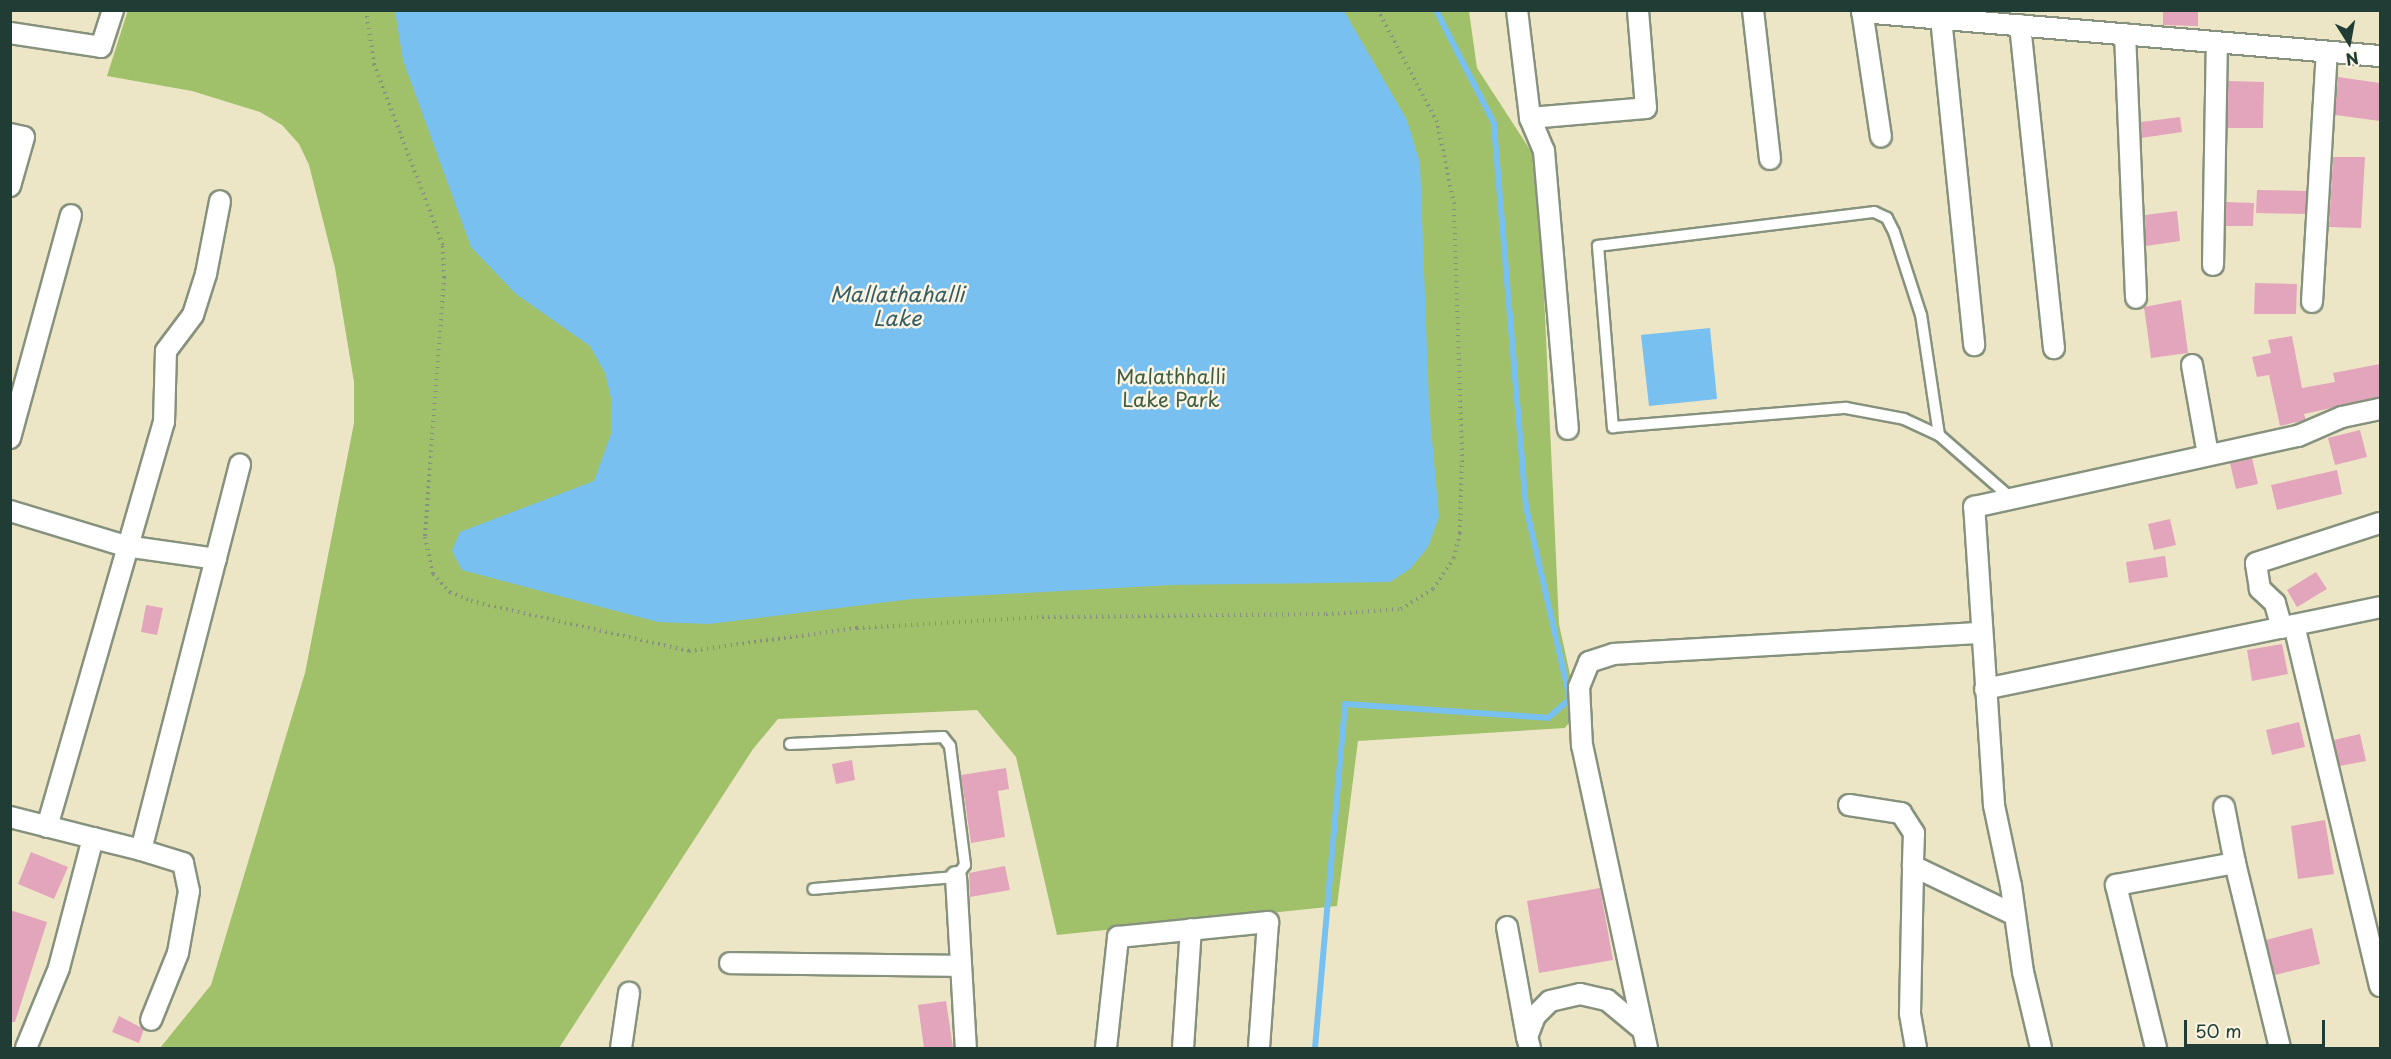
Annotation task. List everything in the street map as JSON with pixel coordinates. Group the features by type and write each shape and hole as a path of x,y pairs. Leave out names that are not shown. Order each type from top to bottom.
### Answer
{"street":[{"path":"10,33 101,47 112,10"},
{"path":"1517,10 1530,118 1544,151 1568,429"},
{"path":"1530,118 1647,108 1638,10"},
{"path":"1753,10 1770,159"},
{"path":"1881,137 1862,11 2380,56"},
{"path":"1941,18 1974,345"},
{"path":"2019,25 2054,348"},
{"path":"2125,34 2136,298"},
{"path":"2213,265 2217,42"},
{"path":"2312,302 2327,52"},
{"path":"10,134 24,137 10,186"},
{"path":"47,826 125,546 164,422 166,351 193,315 206,274 220,201"},
{"path":"10,438 71,215"},
{"path":"2192,365 2208,455"},
{"path":"2041,1048 2023,972 2015,915 1994,805 1980,633 1974,507 2298,436 2342,417 2380,409"},
{"path":"141,850 240,465"},
{"path":"10,511 125,546 216,559"},
{"path":"2380,523 2256,563 2260,589 2275,603 2288,627 2380,986"},
{"path":"1985,689 2380,607"},
{"path":"1645,1039 1582,746 1579,687 1589,662 1614,654 1980,633"},
{"path":"1849,804 1901,813 1914,833 1910,1012 1916,1048"},
{"path":"2224,807 2280,1048"},
{"path":"10,817 183,863 189,891 178,953 151,1020"},
{"path":"26,1048 58,968 93,838"},
{"path":"2157,1048 2116,885 2235,862"},
{"path":"1912,866 2015,915"},
{"path":"956,877 966,1048"},
{"path":"1106,1048 1118,937 1268,922 1259,1048"},
{"path":"1507,927 1528,1042"},
{"path":"1183,1048 1191,929"},
{"path":"730,963 961,966"},
{"path":"621,1048 629,993"},
{"path":"1528,1042 1535,1016 1550,1001 1580,994 1607,1000 1645,1039"}],"lane":[{"path":"1939,435 1921,315 1894,232 1881,215 1874,212 1598,246 1613,427 1846,408 1904,419 1939,435 2011,498"},
{"path":"790,744 943,737 950,746 965,865 956,877 814,889"}],"path":[{"path":"366,10 374,64 443,246 444,277 424,537 433,574 450,592 471,601 689,651 857,628 1042,617 1326,614 1401,609 1432,589 1454,558 1460,532 1462,462 1454,204 1437,122 1378,10"}],"green space":[{"name":"Malathhalli Lake Park","path":"128,10 1469,11 1477,68 1538,162 1559,624 1578,711 1565,728 1358,741 1337,906 1057,935 1016,757 977,710 778,719 753,749 559,1048 160,1048 211,985 305,673 354,423 354,382 335,268 309,165 299,144 282,125 260,112 192,91 107,76"}],"water":[{"name":"Mallathahalli Lake","path":"395,11 1344,11 1407,120 1420,163 1429,404 1439,517 1428,547 1410,569 1390,582 1171,585 912,599 709,624 658,622 462,570 452,551 460,532 594,481 611,434 612,402 605,373 590,346 516,294 471,247 403,60"},
{"path":"1710,328 1717,399 1649,406 1641,335"}],"building":[{"path":"2163,10 2198,10 2198,26 2163,25"},
{"path":"2338,77 2380,83 2380,121 2335,115"},
{"path":"2228,81 2264,82 2263,128 2227,128"},
{"path":"2180,117 2182,132 2141,138 2141,122"},
{"path":"2333,157 2365,157 2361,228 2329,227"},
{"path":"2257,190 2307,191 2305,214 2256,213"},
{"path":"2226,202 2254,203 2253,226 2226,226"},
{"path":"2177,211 2180,241 2146,246 2145,215"},
{"path":"2255,283 2297,284 2296,314 2254,314"},
{"path":"2181,300 2188,353 2151,358 2144,307"},
{"path":"2292,336 2302,388 2335,382 2333,373 2380,364 2380,397 2304,414 2306,420 2280,426 2269,375 2257,377 2252,357 2271,353 2268,340"},
{"path":"2360,430 2367,457 2335,465 2328,438"},
{"path":"2252,458 2258,484 2236,489 2230,463"},
{"path":"2337,470 2342,494 2277,510 2271,485"},
{"path":"2170,519 2176,545 2154,550 2148,524"},
{"path":"2165,556 2168,577 2129,583 2126,562"},
{"path":"2316,572 2327,589 2297,607 2287,590"},
{"path":"146,605 163,608 157,635 141,632"},
{"path":"2282,644 2288,674 2252,681 2247,650"},
{"path":"2299,722 2305,747 2272,755 2266,730"},
{"path":"2360,734 2366,761 2340,766 2334,740"},
{"path":"852,760 855,780 836,784 832,764"},
{"path":"1006,768 1009,789 998,791 1005,837 971,843 961,775"},
{"path":"2325,820 2334,874 2298,879 2291,826"},
{"path":"31,852 68,867 54,899 18,884"},
{"path":"1005,866 1010,890 970,897 969,873"},
{"path":"1600,888 1613,960 1539,973 1527,901"},
{"path":"10,910 47,922 15,1022 10,1022"},
{"path":"2312,928 2320,964 2275,975 2266,940"},
{"path":"946,1001 953,1048 924,1048 918,1005"},
{"path":"119,1016 144,1029 139,1043 112,1032"}],"waterway":[{"path":"1315,1048 1345,704 1548,718 1570,699 1526,507 1494,123 1436,10"}]}
